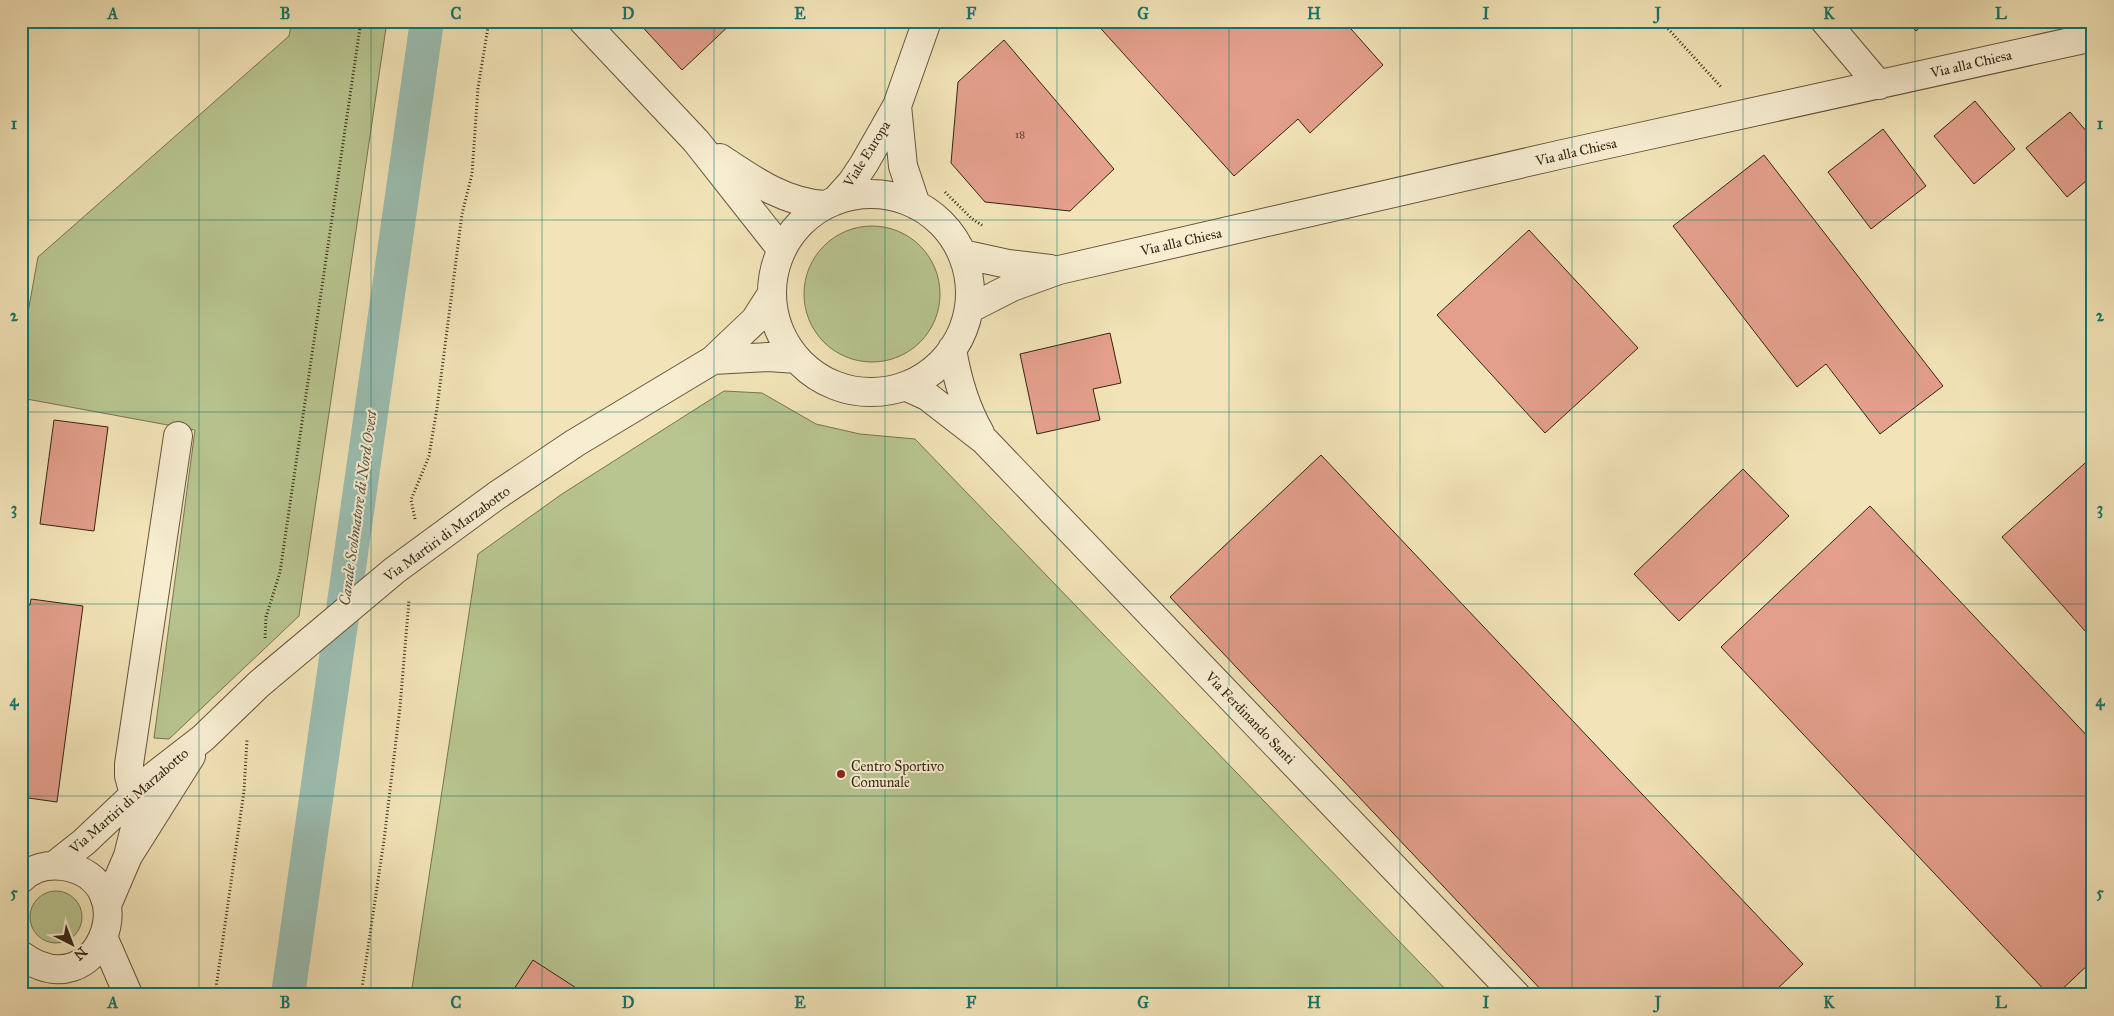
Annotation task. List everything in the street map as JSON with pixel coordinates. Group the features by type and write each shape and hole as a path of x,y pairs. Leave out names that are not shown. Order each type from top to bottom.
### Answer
{"street":[{"path":"583,21 696,141 782,250"},
{"name":"Viale Europa","path":"830,203 852,182 896,106 927,21"},
{"path":"1826,21 1879,85"},
{"name":"Via alla Chiesa","path":"969,309 1012,286 1059,270 2093,37"},
{"name":"Viale Europa","path":"896,106 904,166 916,205"},
{"path":"696,141 750,178 784,196 806,204 830,203 862,194 890,195 916,205 944,225 962,254 970,281 969,309 963,330 952,349 932,372 905,386 876,392 846,389 819,378 796,359 783,340 775,318 772,295 774,272 782,250 798,227 808,217 830,203"},
{"name":"Via alla Chiesa","path":"962,254 1031,268 1059,270"},
{"name":"Via Martiri di Marzabotto","path":"55,865 84,842 134,793 203,738 259,684 411,558 575,443 713,360 755,320 772,295"},
{"name":"Via Ferdinando Santi","path":"952,349 965,402 971,418 985,441"},
{"name":"Via Martiri di Marzabotto","path":"713,360 768,357 796,359"},
{"name":"Via Ferdinando Santi","path":"905,386 927,396 985,441 1516,995"},
{"path":"128,856 139,812 129,764 178,436"},
{"name":"Via Martiri di Marzabotto","path":"107,905 128,856 149,820 203,738"},
{"path":"21,879 41,867 55,865 73,868 88,876 100,888 107,905 108,922 104,939 97,950 82,962 60,969 46,968 32,964 21,956"},
{"path":"82,962 106,976 128,994 104,939"}],"path":[{"path":"259,684 264,656 266,617 280,572 361,21"},
{"path":"361,995 384,840 400,707 408,620 411,558 416,528 411,500 428,456 437,408 462,214 472,174 478,88 489,21"},
{"path":"1661,21 1746,114"},
{"path":"940,186 971,218"},
{"path":"215,995 244,791 247,739"}],"green space":[{"path":"292,21 387,21 299,616 169,739 154,738 195,430 21,398 21,351 38,257 289,36"},
{"path":"872,226 898,231 920,246 935,268 940,294 935,320 920,342 898,357 872,362 846,357 824,342 809,320 804,294 809,268 824,246 846,231"},
{"name":"Centro Sportivo Comunale","path":"724,391 762,393 816,424 860,434 915,439 1451,995 411,995 478,554 562,494"},
{"path":"51,891 61,891 75,898 82,912 82,922 75,936 61,943 51,943 41,939 34,932 30,922 30,912 34,902 41,895"}],"building":[{"path":"637,21 734,21 682,70"},
{"path":"1094,21 1344,21 1383,65 1310,133 1298,119 1234,176"},
{"path":"1907,21 1927,21 1916,31"},
{"path":"1004,40 1114,169 1070,211 985,202 951,163 958,82"},
{"path":"1975,101 2015,149 1974,184 1934,136"},
{"path":"2070,112 2093,139 2093,175 2067,197 2026,148"},
{"path":"1883,129 1926,186 1871,229 1828,172"},
{"path":"1764,155 1943,386 1880,434 1826,364 1797,387 1673,226"},
{"path":"1529,230 1638,348 1545,433 1437,315"},
{"path":"1110,333 1121,383 1093,389 1100,420 1037,434 1020,354"},
{"path":"54,420 108,427 94,531 40,524"},
{"path":"1321,455 1803,964 1771,995 1546,995 1170,597"},
{"path":"2093,456 2093,640 2002,537"},
{"path":"1743,469 1789,516 1679,621 1634,574"},
{"path":"1870,506 2093,742 2093,960 2056,995 2049,995 1721,647"},
{"path":"31,599 83,606 57,802 21,797 21,604 30,605"},
{"path":"533,960 587,995 510,995"}],"waterway":[{"name":"Canale Scolmatore di Nord Ovest","path":"288,995 427,21"}],"place":[{"name":"Centro Sportivo Comunale","path":"841,774"}]}
